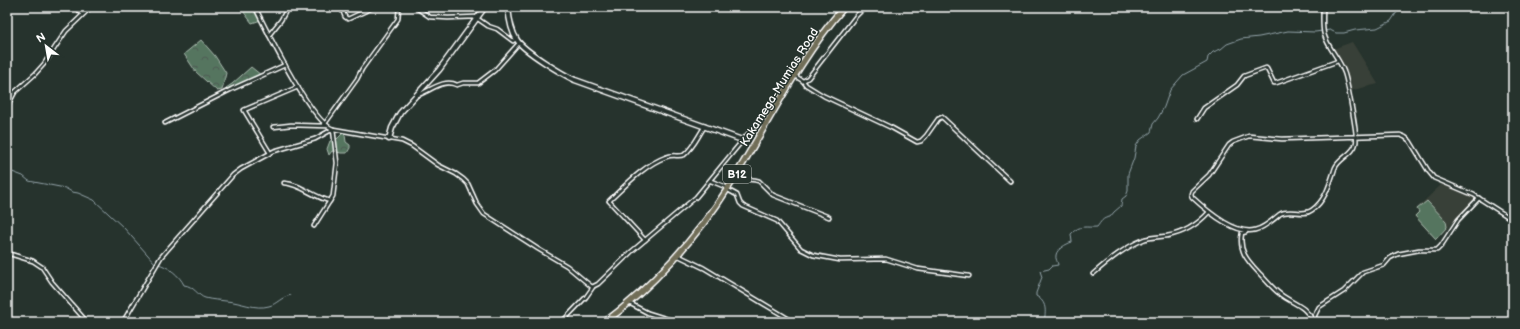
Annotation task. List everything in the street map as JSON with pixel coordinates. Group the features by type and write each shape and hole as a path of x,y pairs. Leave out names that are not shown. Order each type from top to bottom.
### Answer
{"highway":[{"name":"Kakamega-Mumias Road","path":"606,322 629,303 657,276 702,225 728,189 794,76 842,9"}],"street":[{"path":"76,7 82,14"},
{"path":"7,107 15,92 44,64 66,31 91,7"},
{"path":"254,7 298,87 315,114 326,125 333,129 402,141 409,144 438,165 460,176 468,184 477,204 484,214 562,263 589,286 593,287"},
{"path":"269,35 281,20 288,7"},
{"path":"326,7 330,7"},
{"path":"341,7 348,19 374,7"},
{"path":"326,125 357,79 362,69 398,19 399,7"},
{"path":"414,7 430,17 461,18 474,16 488,26 497,29 513,41 517,41 553,68 575,80 742,140"},
{"path":"389,139 392,128 400,113 443,65 484,7"},
{"path":"508,7 517,41"},
{"path":"836,7 842,9"},
{"path":"803,81 814,71 856,16 865,7"},
{"path":"1323,7 1324,31 1344,74 1355,136 1357,142 1336,166 1328,190 1314,208 1306,212 1285,212 1259,229 1246,231 1209,212 1192,197 1191,192 1209,176 1226,149 1234,142 1249,136 1282,139 1355,136 1388,135 1405,137 1410,141 1434,178 1479,198 1513,220"},
{"path":"417,95 444,84 452,83 457,85 463,83 478,83 495,70 517,41"},
{"path":"1197,120 1204,108 1237,85 1246,75 1266,68 1276,83 1338,61"},
{"path":"165,123 232,89 285,65"},
{"path":"794,76 824,96 892,128 917,142 923,140 938,119 942,118 1010,181"},
{"path":"270,152 244,110 298,87"},
{"path":"562,322 593,287 645,240 686,207 711,181 742,140 750,132 759,125 768,121"},
{"path":"273,127 291,125 326,125"},
{"path":"645,240 610,200 647,167 669,156 684,155 693,147 694,142 706,126"},
{"path":"123,322 161,256 225,183 241,169 270,152 315,139 333,129"},
{"path":"314,226 333,196 337,163 333,129"},
{"path":"750,132 761,134"},
{"path":"737,174 746,180 759,181 773,195 829,217"},
{"path":"711,181 737,195 740,204 743,206 777,221 799,247 808,253 840,260 886,259 918,269 969,276"},
{"path":"284,183 296,185 320,199 330,201"},
{"path":"1314,322 1314,315 1319,307 1343,293 1363,272 1384,265 1390,258 1398,254 1419,250 1437,250 1458,220 1479,198"},
{"path":"1093,274 1118,254 1133,245 1149,238 1170,236 1191,227 1202,220 1209,212"},
{"path":"1240,229 1242,234 1243,250 1248,261 1272,288 1305,309 1314,322"},
{"path":"1242,234 1246,231"},
{"path":"7,253 33,261 42,267 52,282 87,322"},
{"path":"677,255 704,268 794,322"},
{"path":"629,303 648,314 677,322"}],"shaded area":[{"path":"1352,42 1378,84 1349,91 1344,70 1333,49"},
{"path":"1442,184 1477,197 1436,240 1414,216 1418,212 1416,209"}],"green space":[{"path":"240,7 258,7 261,20 252,23"},
{"path":"201,40 215,56 226,73 222,90 217,91 196,72 184,54"},
{"path":"251,67 261,75 229,90 226,88 232,84"},
{"path":"343,133 345,135 346,142 350,145 347,153 332,151 329,155 327,149 330,141 337,139"},
{"path":"1427,201 1446,221 1447,227 1436,239 1415,216 1419,212 1417,209"}],"waterway":[{"path":"1044,322 1045,307 1040,298 1036,296 1042,277 1040,271 1058,265 1056,255 1062,247 1072,242 1071,234 1074,231 1083,227 1097,227 1102,220 1110,217 1121,206 1122,199 1126,196 1128,191 1128,174 1134,158 1136,146 1140,140 1151,132 1153,124 1164,107 1170,90 1183,75 1207,62 1208,57 1213,52 1221,49 1227,44 1241,39 1288,31 1315,32 1330,30 1336,33 1344,33 1355,30 1377,28 1391,21 1397,12 1406,7"},
{"path":"7,170 23,176 29,181 65,188 94,200 124,228 155,263"},
{"path":"158,264 170,269 180,278 184,285 191,287 202,297 208,299 264,307 272,305 284,297 291,295"}]}
